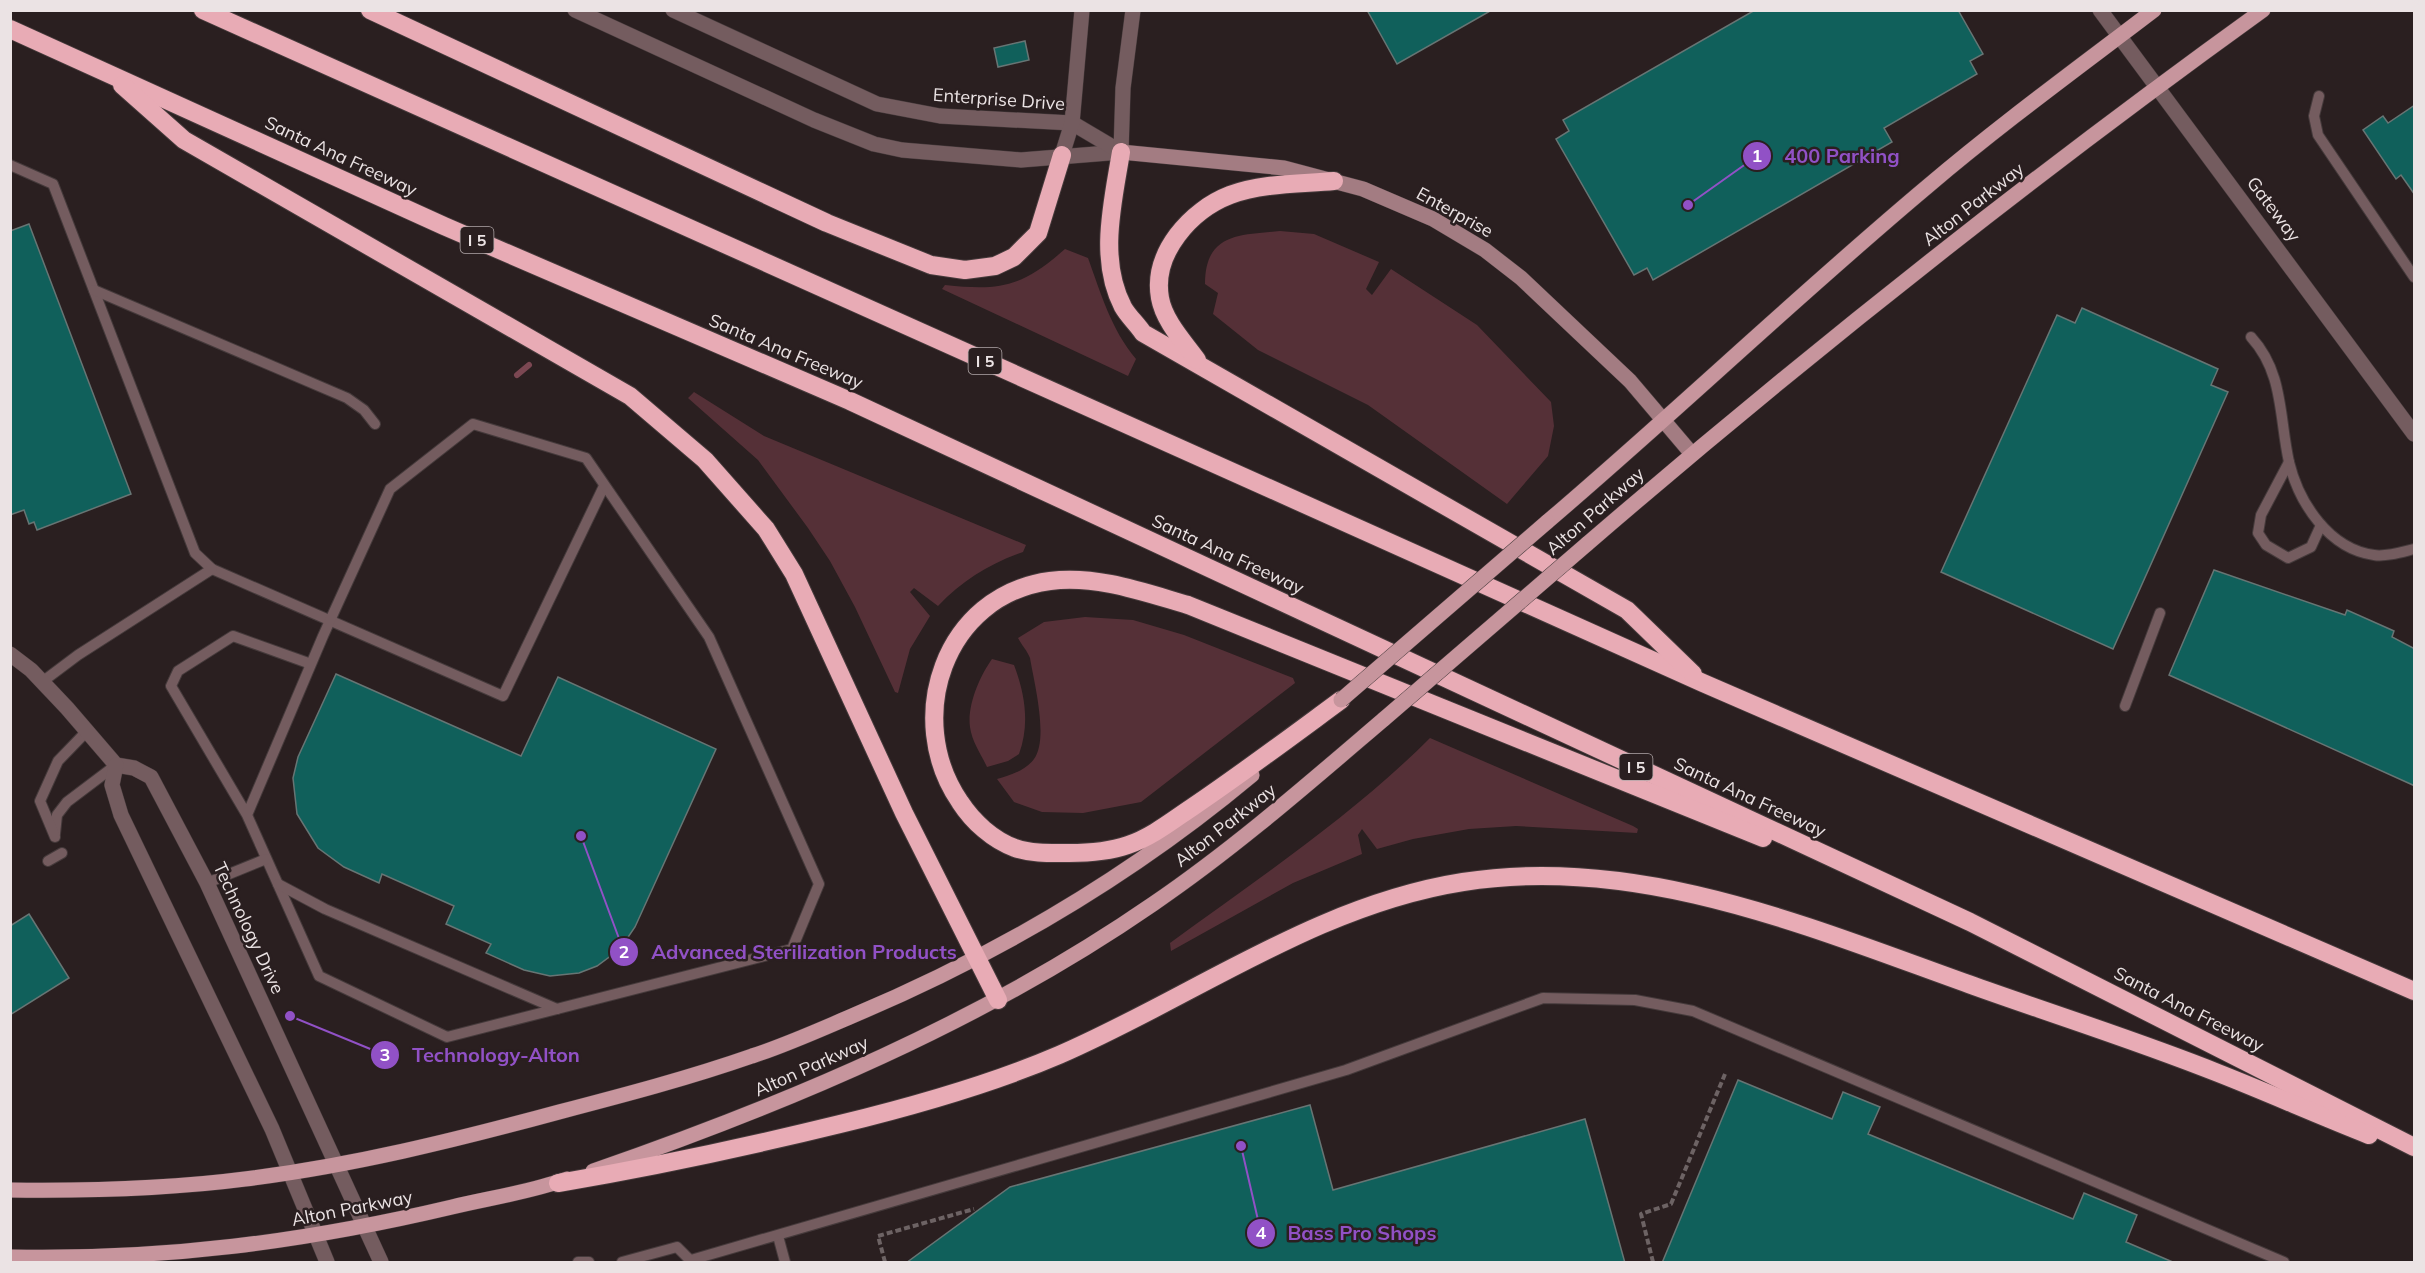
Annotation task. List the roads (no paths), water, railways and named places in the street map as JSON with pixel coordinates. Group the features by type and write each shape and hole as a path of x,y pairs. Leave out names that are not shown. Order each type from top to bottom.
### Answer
{"highway":[{"name":"I 5","path":"203,10 1703,683 2415,991"},
{"path":"370,10 816,218 931,265 965,270 995,266 1014,257 1038,233 1062,155"},
{"name":"Santa Ana Freeway","path":"10,29 444,226 850,401 1978,926 2415,1147"},
{"path":"107,72 184,140 630,396 705,460 766,529 794,574 904,813 998,1000"},
{"path":"1121,152 1108,234 1112,272 1123,306 1143,333 1627,610 1703,683"},
{"path":"1204,369 1176,332 1160,298 1160,274 1167,252 1182,228 1203,209 1230,195 1261,188 1334,181"},
{"path":"1341,700 1228,783 1146,838 1109,850 1089,853 1042,853 1017,849 986,831 952,791 935,745 932,722 938,677 948,655 965,630 996,601 1016,591 1049,581 1079,580 1123,586 1188,605 1978,926"},
{"path":"558,1183 681,1162 898,1110 956,1093 1009,1076 1061,1054 1272,948 1356,910 1392,898 1466,881 1535,876 1585,877 1651,886 1772,914 2216,1072 2415,1155"}],"main road":[{"name":"Alton Parkway","path":"10,1190 136,1188 244,1179 336,1164 499,1128 636,1092 755,1056 913,990 977,960 1103,885 1161,845 1233,790 1341,700 1664,421 1716,371 1928,186 2154,10"},
{"name":"Alton Parkway","path":"10,1257 160,1254 280,1242 365,1226 558,1183 768,1107 899,1049 998,1000 1102,937 1204,867 1278,810 1692,454 1977,224 2263,10"},
{"name":"Enterprise","path":"1121,152 1265,165 1334,181 1410,208 1485,250 1521,278 1630,381 1692,454"}],"street":[{"path":"575,10 804,115 874,144 902,150 1021,160 1121,152 1123,88 1133,10"},
{"name":"Enterprise Drive","path":"673,10 877,104 940,116 1072,123 1121,152"},
{"path":"1062,155 1072,123 1082,10"},
{"name":"Gateway","path":"2100,10 2415,434"},
{"path":"10,654 42,682 116,765 112,785 121,815 188,951 290,1172 327,1263"},
{"name":"Technology Drive","path":"116,765 134,768 151,777 207,883 381,1263"}],"lane":[{"path":"2319,96 2314,116 2318,135 2415,277"},
{"path":"10,165 53,184 195,553 213,569 503,696 604,486"},
{"path":"94,290 347,398 364,410 375,424"},
{"path":"2251,337 2264,351 2277,385 2289,462 2306,502 2321,525 2337,542 2355,551 2376,556 2415,549"},
{"path":"247,815 311,664 390,489 473,424 586,458 709,637 819,884 792,949 447,1037 319,976 247,815 171,686 178,671 233,636 311,664"},
{"path":"2289,462 2261,515 2258,533 2266,545 2288,558 2311,547 2321,525"},
{"path":"42,682 78,655 213,569"},
{"path":"2125,705 2160,613"},
{"path":"87,731 57,761 40,801 55,837 57,816 67,802 116,765"},
{"path":"48,861 62,853"},
{"path":"207,883 266,859"},
{"path":"278,884 325,909 557,1009"},
{"path":"622,1263 677,1247 692,1261 1346,1071 1543,998 1635,1000 1693,1011 2284,1263"},
{"path":"778,1236 785,1263"},
{"path":"578,1263 589,1263"}],"waterway":[{"path":"517,375 529,365"}],"place":[{"name":"400 Parking","path":"1688,205"},
{"name":"Advanced Sterilization Products","path":"581,836"},
{"name":"Technology-Alton","path":"290,1016"},
{"name":"Bass Pro Shops","path":"1241,1146"}]}
